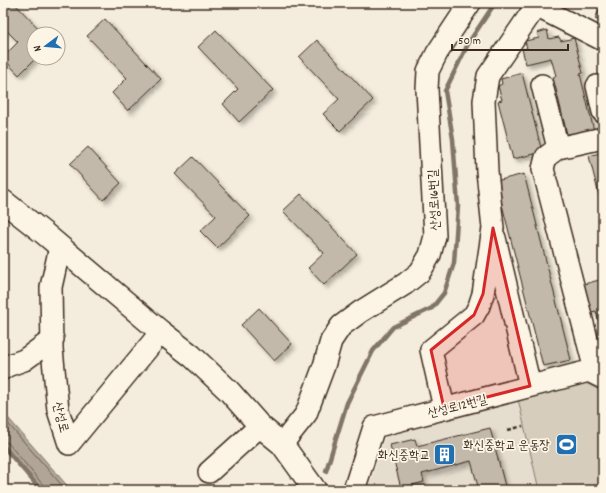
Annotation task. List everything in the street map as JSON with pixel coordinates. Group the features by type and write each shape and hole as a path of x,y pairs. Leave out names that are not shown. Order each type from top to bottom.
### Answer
{"main road":[{"path":"3,201 192,356 229,391 260,426 282,444 315,490"}],"street":[{"name":"산성로16번길","path":"282,444 306,414 324,366 331,340 341,326 360,312 405,284 420,272 430,255 435,236 426,89 428,71 437,53 470,3"},
{"path":"530,386 493,228 487,171 484,101 488,76 531,4 603,40"},
{"path":"542,85 558,148"},
{"path":"597,86 603,112"},
{"path":"599,376 542,169 546,157 558,148 603,138"},
{"path":"444,408 431,350 474,315 479,306 483,294 493,228"},
{"name":"산성로","path":"60,247 50,287 53,339 52,349 58,410 69,444 161,332"},
{"path":"3,370 7,366 24,360 53,339"},
{"name":"산성로12번길","path":"354,490 374,427 589,371 599,376"},
{"path":"209,472 260,426"}],"path":[{"path":"508,430 523,426"}],"highlighted area":[{"path":"493,228 530,386 444,408 431,350 474,315 483,294"}],"shaded area":[{"path":"586,376 603,384 603,490 368,490 387,431"},
{"name":"화신중학교 운동장","path":"582,381 603,392 603,490 539,490 518,399"}],"water":[{"path":"3,412 71,490 42,490 3,443"}],"building":[{"path":"3,3 14,3 36,26 26,26 26,66 28,66 19,75 3,58 18,42 3,27"},
{"path":"603,3 603,22 595,19"},
{"path":"105,19 161,79 128,111 112,93 127,78 87,36"},
{"path":"216,30 273,90 239,122 223,104 238,89 198,47"},
{"path":"547,30 549,39 559,37 561,41 574,38 583,73 580,74 594,131 568,138 553,77 556,76 551,58 526,64 522,49 527,48 525,41 539,38 537,33"},
{"path":"317,40 373,100 340,131 323,114 339,99 299,57"},
{"path":"522,73 542,152 513,159 498,101 502,100 498,86 502,84 501,79"},
{"path":"88,147 121,183 103,200 70,164"},
{"path":"603,152 603,211 589,156"},
{"path":"193,157 250,216 217,248 200,231 216,216 175,174"},
{"path":"524,174 571,360 543,366 496,181"},
{"path":"301,194 357,254 324,285 308,268 324,253 283,211"},
{"path":"603,279 603,339 596,311 591,312 584,284"},
{"path":"259,308 292,344 274,361 241,325"},
{"name":"화신중학교","path":"490,428 506,490 479,490 471,461 422,474 424,482 401,488 390,445 415,439 417,446"}],"waterway":[{"path":"326,471 347,403 373,351 393,327 432,308 444,293 454,263 458,206 453,139 445,91 469,42 495,3"},
{"path":"3,446 41,490"}],"place":[{"name":"화신중학교 운동장","path":"566,444"},
{"name":"화신중학교","path":"445,454"}]}
